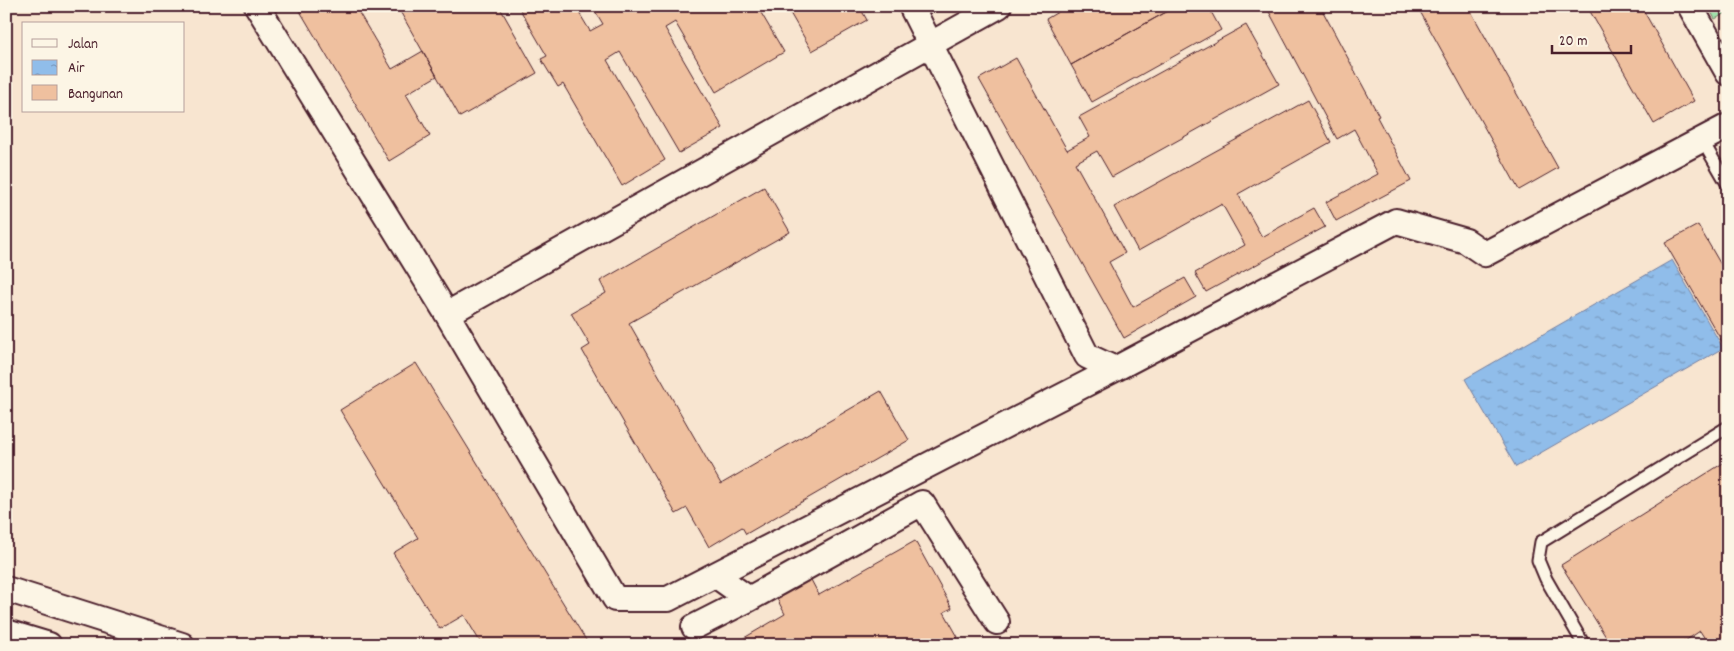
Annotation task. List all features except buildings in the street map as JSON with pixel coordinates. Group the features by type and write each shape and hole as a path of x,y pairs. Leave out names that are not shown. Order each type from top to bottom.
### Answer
{"street":[{"path":"256,6 447,314 615,599 668,599 1115,369 1396,221 1466,241 1485,254 1728,126"},
{"path":"911,6 1087,356 1115,369"},
{"path":"447,314 998,6"},
{"path":"1690,6 1726,66"},
{"path":"694,627 750,599 922,504 997,622"},
{"path":"715,575 750,599"},
{"path":"6,589 182,645"},
{"path":"6,632 49,645"}],"lane":[{"path":"1702,140 1728,185"},
{"path":"1584,645 1546,579 1538,560 1542,542 1728,427"}],"green space":[{"path":"1708,6 1728,6 1728,12 1715,19"}],"water":[{"path":"1672,260 1723,348 1516,467 1465,379"}]}
